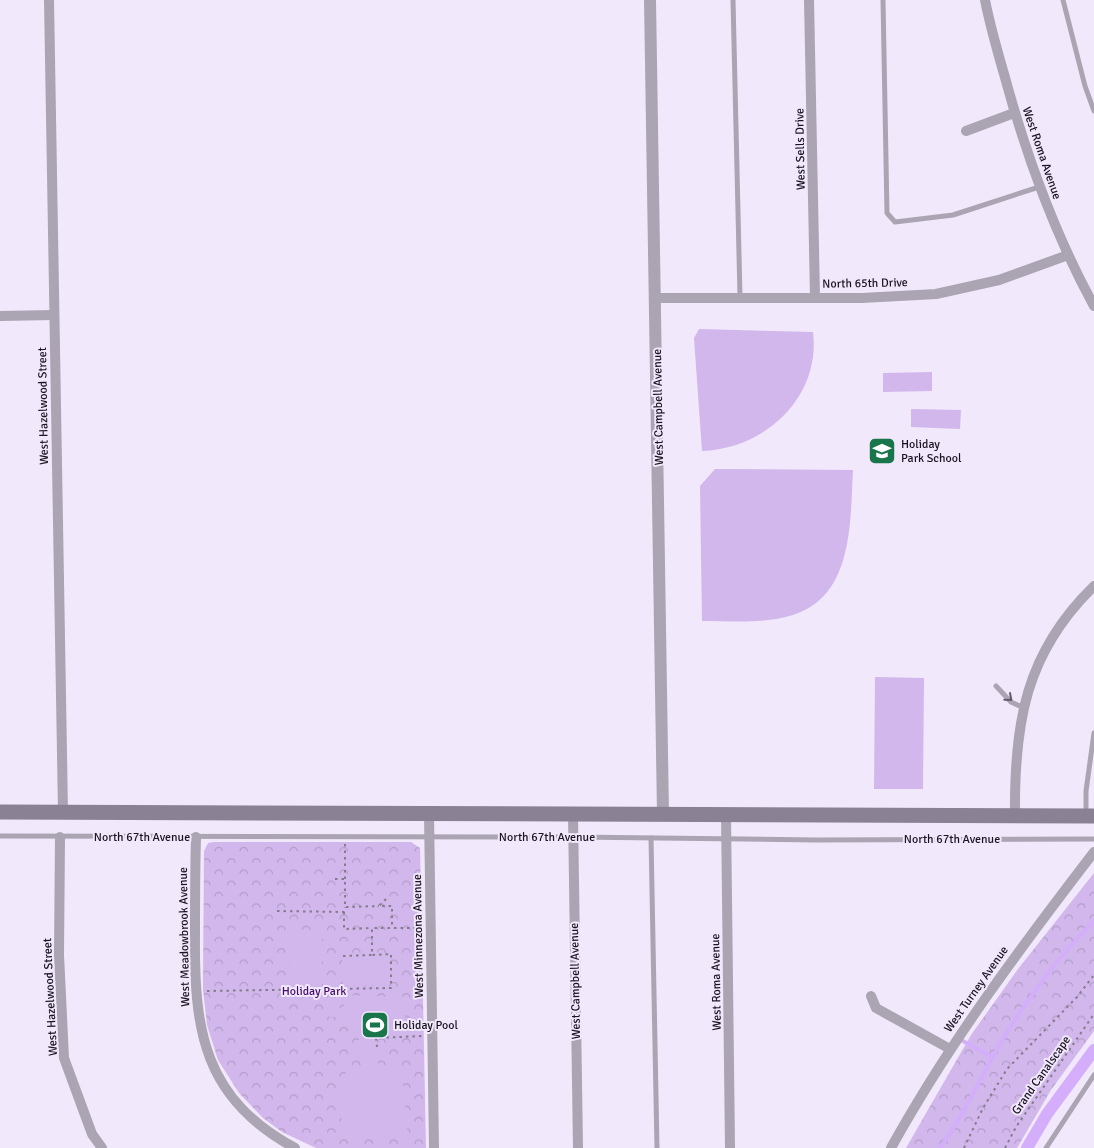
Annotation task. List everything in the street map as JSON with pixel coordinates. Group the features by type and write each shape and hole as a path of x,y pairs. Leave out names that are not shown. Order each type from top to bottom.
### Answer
{"main road":[{"name":"North 67th Avenue","path":"0,812 1090,816"}],"street":[{"name":"West Hazelwood Street","path":"49,0 63,812"},
{"name":"West Campbell Avenue","path":"650,0 663,815"},
{"name":"West Sells Drive","path":"810,0 815,297"},
{"name":"West Roma Avenue","path":"985,0 1014,113 1039,187 1068,255 1094,306"},
{"path":"966,131 1014,113"},
{"name":"North 65th Drive","path":"656,298 862,298 936,294 999,280 1068,255"},
{"path":"0,316 54,315"},
{"path":"1015,816 1015,760 1024,708 1041,656 1077,602 1094,586"},
{"name":"West Minnezona Avenue","path":"429,814 434,1148"},
{"name":"West Campbell Avenue","path":"573,814 578,1148"},
{"name":"West Roma Avenue","path":"726,815 730,1148"},
{"name":"West Hazelwood Street","path":"60,836 59,955 64,1058 92,1134 102,1148"},
{"name":"West Meadowbrook Avenue","path":"196,837 196,998 201,1035 207,1053 232,1098 269,1132 295,1148"},
{"name":"West Turney Avenue","path":"891,1148 950,1049 1009,962 1094,852"},
{"path":"871,996 876,1008 950,1049"}],"lane":[{"path":"733,0 740,297"},
{"path":"883,0 887,213 895,222 953,215 1039,187"},
{"path":"1063,0 1085,86 1094,111"},
{"path":"996,686 1011,702 1024,708"},
{"path":"1090,816 1086,791 1094,733"},
{"name":"North 67th Avenue","path":"0,836 1094,839"},
{"path":"651,838 657,1148"},
{"path":"1046,1148 1094,1075"}],"path":[{"path":"345,844 344,929 421,928"},
{"path":"335,879 345,879"},
{"path":"379,906 386,899"},
{"path":"345,907 392,906 392,928"},
{"path":"277,911 344,912"},
{"path":"372,928 372,955"},
{"path":"205,991 391,988 391,954 343,956"},
{"path":"964,1148 983,1108 1007,1069 1076,997 1094,974"},
{"name":"Grand Canalscape","path":"1005,1148 1016,1128 1094,1014"},
{"path":"377,1047 376,1038 423,1036"}],"green space":[{"path":"699,329 813,332 813,356 808,378 798,398 784,416 766,430 747,441 725,448 702,451 694,338"},
{"path":"932,372 932,391 883,392 883,373"},
{"path":"911,409 961,410 960,429 911,427"},
{"path":"715,469 853,470 849,533 845,554 838,574 828,592 813,605 793,615 771,620 702,621 700,486"},
{"path":"875,677 924,678 923,789 874,789"},
{"name":"Holiday Park","path":"411,842 420,848 426,1148 316,1148 282,1132 263,1118 239,1093 218,1060 207,1025 203,989 204,851 208,843"},
{"path":"1094,873 1094,1031 1051,1090 1017,1148 906,1148 971,1035 1018,969"},
{"path":"289,930 322,930 322,986 290,987"},
{"path":"388,956 389,985 343,986 342,957"},
{"name":"Holiday Pool","path":"344,995 405,997 405,1035 376,1035 376,1054 359,1054 359,1035 353,1035 353,1026 336,1023 336,1017 329,1017 329,1008 344,1008"},
{"path":"378,1063 402,1072 408,1136 405,1138 345,1132 337,1103 346,1071"}],"waterway":[{"path":"940,1148 1023,1007 1057,962 1094,921"},
{"path":"963,1041 992,1057"},
{"path":"1027,1148 1047,1114 1094,1050"}],"place":[{"name":"Holiday Park School","path":"882,451"},
{"name":"Holiday Pool","path":"375,1025"}]}
